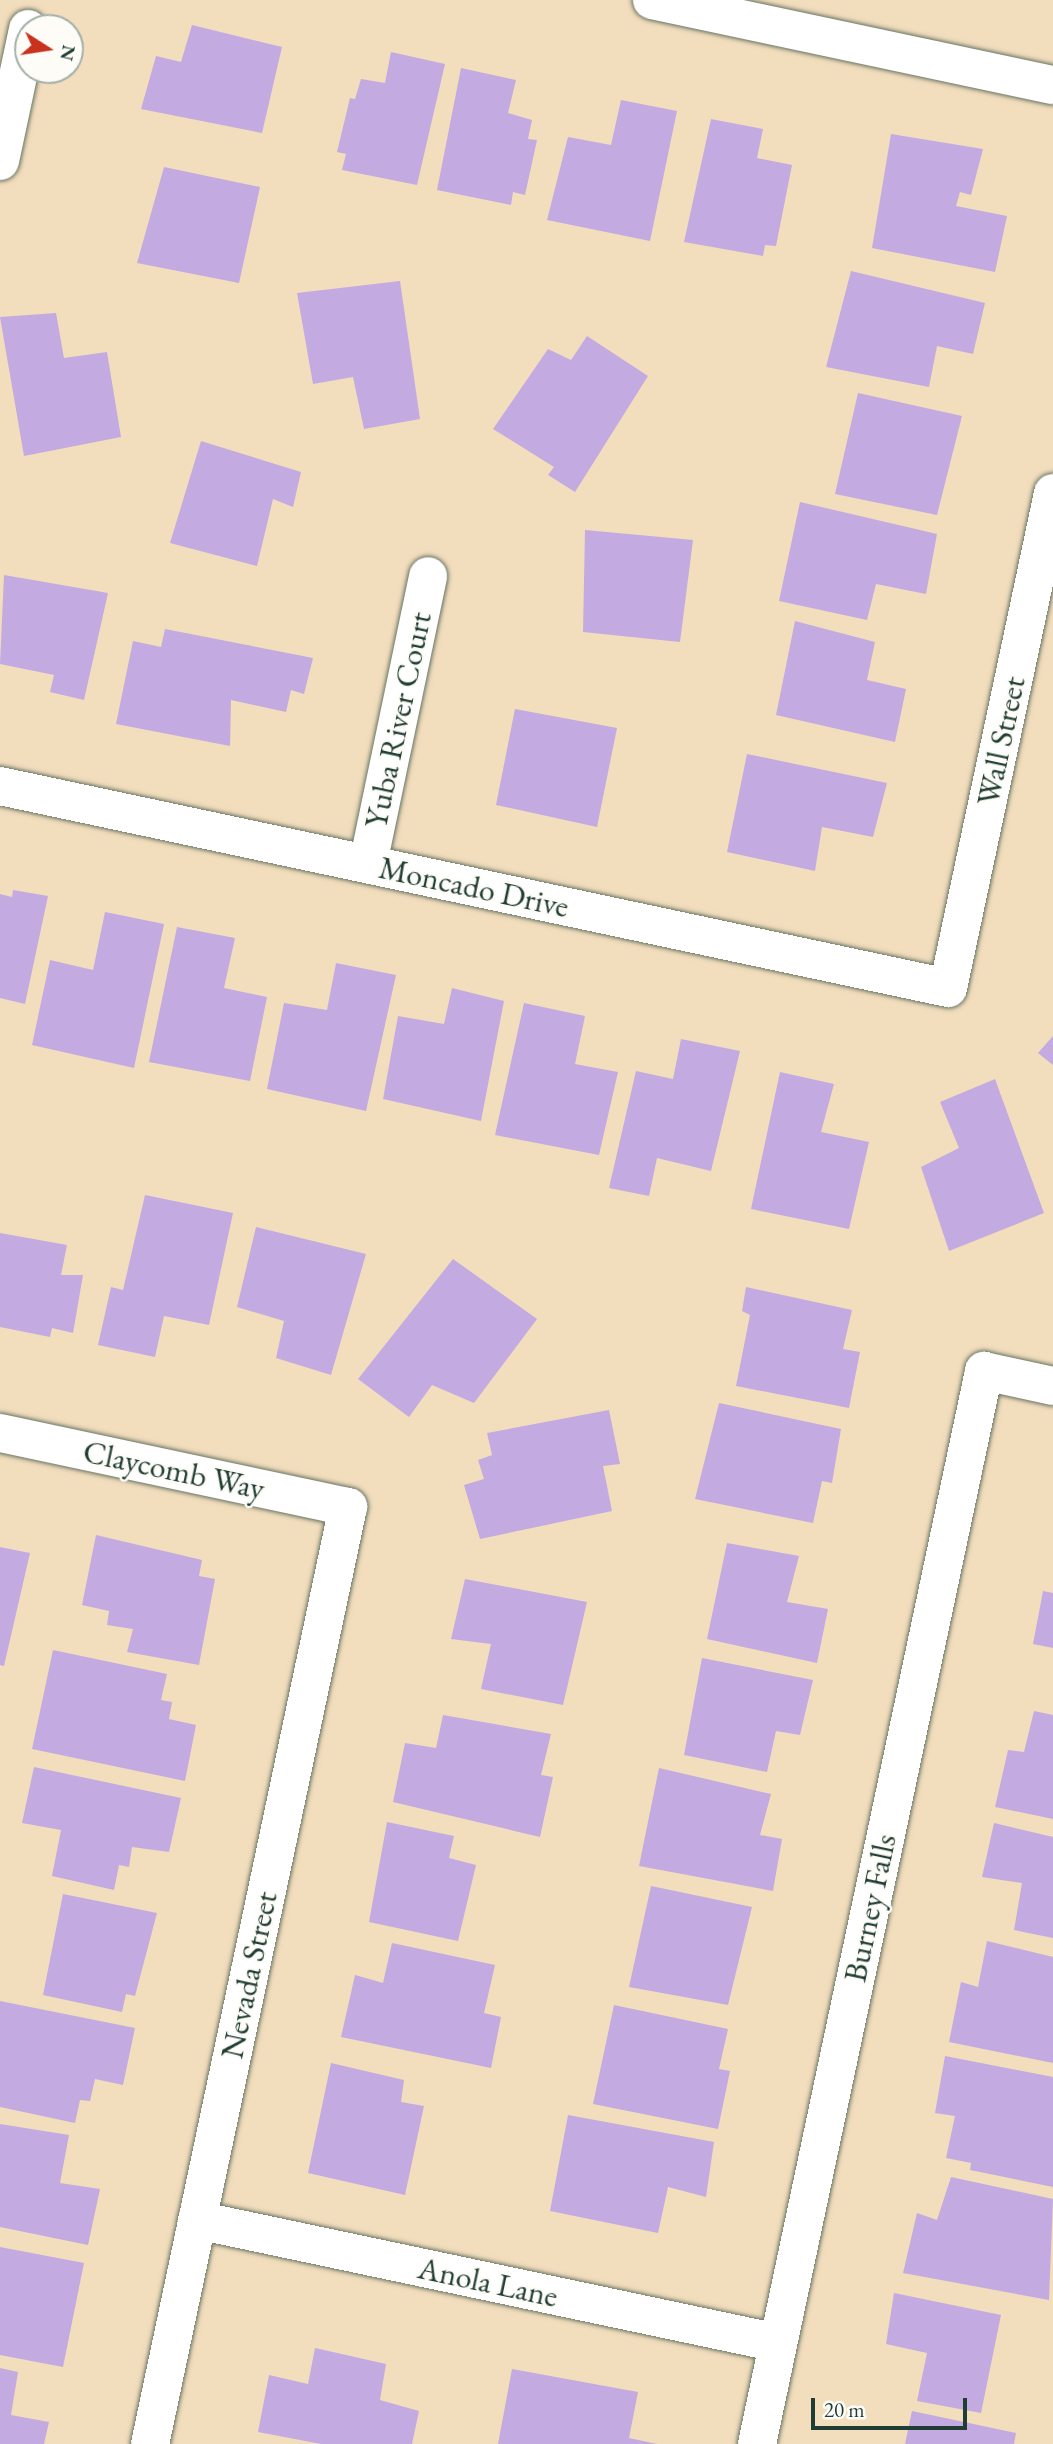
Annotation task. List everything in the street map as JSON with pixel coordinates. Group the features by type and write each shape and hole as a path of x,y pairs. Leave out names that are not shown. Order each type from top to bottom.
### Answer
{"street":[{"path":"652,0 1053,85"},
{"path":"0,161 16,84"},
{"name":"Wall Street","path":"948,988 1053,493"},
{"name":"Yuba River Court","path":"368,864 428,576"},
{"name":"Moncado Drive","path":"0,786 948,988"},
{"name":"Burney Falls","path":"757,2444 984,1371 1053,1386"},
{"name":"Claycomb Way","path":"0,1433 348,1507"},
{"name":"Nevada Street","path":"150,2444 348,1507"},
{"name":"Anola Lane","path":"197,2220 778,2343"}],"building":[{"path":"192,25 282,47 262,133 141,109 156,56 181,62"},
{"path":"391,52 445,64 417,185 342,170 346,154 337,152 350,98 355,99 361,79 385,83"},
{"path":"461,68 516,80 508,113 532,120 528,139 537,140 525,195 513,192 511,205 437,190"},
{"path":"621,100 677,111 650,241 547,220 568,137 611,145"},
{"path":"711,119 763,129 757,158 792,165 776,246 765,245 763,256 684,242"},
{"path":"891,134 983,149 971,195 960,192 956,206 1007,216 995,272 872,248"},
{"path":"164,167 260,187 239,283 137,263"},
{"path":"851,271 985,303 973,354 937,346 929,387 826,367"},
{"path":"400,281 420,419 364,429 353,377 313,384 297,293"},
{"path":"56,313 64,358 107,352 121,437 24,456 0,317"},
{"path":"587,336 648,376 575,492 548,475 554,467 493,429 548,349 571,360"},
{"path":"858,393 962,416 937,515 835,494"},
{"path":"201,441 301,472 293,507 273,499 257,566 170,543"},
{"path":"800,502 937,534 926,594 876,584 867,620 779,601"},
{"path":"585,530 693,540 680,642 583,632"},
{"path":"4,575 108,593 84,700 50,692 54,675 0,664"},
{"path":"795,621 875,642 867,680 906,689 895,742 776,715"},
{"path":"165,629 313,658 304,694 291,690 286,712 231,700 230,746 116,724 133,641 161,647"},
{"path":"515,709 617,728 597,827 496,805"},
{"path":"747,754 887,783 873,837 822,827 815,871 727,852"},
{"path":"13,890 48,896 25,1004 0,998 0,894 12,897"},
{"path":"105,912 164,924 134,1068 32,1045 50,960 93,970"},
{"path":"177,927 235,938 224,988 267,997 250,1081 149,1062"},
{"path":"336,963 396,975 366,1111 267,1089 284,1003 327,1010"},
{"path":"452,988 504,1001 481,1121 383,1099 398,1016 444,1024"},
{"path":"524,1003 585,1016 575,1064 618,1072 599,1155 495,1135"},
{"path":"1053,1036 1053,1065 1038,1053"},
{"path":"681,1039 740,1051 711,1171 657,1158 649,1196 609,1188 636,1071 673,1079"},
{"path":"780,1072 834,1084 821,1132 869,1142 849,1229 751,1209"},
{"path":"995,1079 1044,1213 949,1251 921,1167 959,1148 940,1102"},
{"path":"145,1195 233,1213 209,1325 164,1316 155,1357 98,1345 111,1287 123,1290"},
{"path":"256,1227 366,1254 331,1375 276,1358 284,1321 237,1307"},
{"path":"0,1233 67,1245 61,1275 83,1275 73,1333 52,1328 50,1337 0,1327"},
{"path":"453,1259 537,1319 474,1403 432,1385 409,1417 358,1379"},
{"path":"746,1287 852,1310 843,1349 860,1352 849,1408 736,1386 750,1315 742,1311"},
{"path":"719,1403 841,1429 832,1483 822,1481 813,1523 695,1499"},
{"path":"609,1410 620,1464 603,1466 612,1511 480,1539 464,1485 484,1479 478,1460 492,1455 487,1433"},
{"path":"96,1535 202,1560 199,1576 215,1579 199,1665 127,1652 133,1629 107,1625 109,1611 82,1605"},
{"path":"727,1543 799,1556 787,1602 828,1609 817,1663 707,1639"},
{"path":"0,1547 30,1553 4,1666 0,1665"},
{"path":"465,1579 587,1602 563,1705 481,1689 491,1644 451,1639"},
{"path":"1043,1591 1053,1593 1053,1648 1033,1644"},
{"path":"53,1650 167,1674 161,1700 172,1702 169,1719 196,1725 185,1781 32,1749"},
{"path":"702,1658 813,1680 800,1735 776,1731 767,1772 684,1755"},
{"path":"1034,1711 1053,1715 1053,1819 995,1807 1008,1750 1024,1752"},
{"path":"443,1715 551,1734 541,1775 553,1777 540,1837 393,1802 405,1743 436,1748"},
{"path":"34,1767 181,1798 169,1852 132,1847 129,1867 119,1865 114,1890 52,1876 61,1830 22,1823"},
{"path":"659,1768 771,1794 760,1835 782,1839 773,1891 639,1866"},
{"path":"387,1822 454,1836 449,1858 476,1865 458,1941 369,1922"},
{"path":"994,1823 1053,1837 1053,1938 1014,1930 1022,1883 982,1877"},
{"path":"651,1886 752,1907 728,2005 629,1987"},
{"path":"63,1894 157,1913 135,1996 126,1994 122,2012 43,1995"},
{"path":"987,1941 1053,1957 1053,2063 949,2042 961,1982 978,1987"},
{"path":"392,1943 495,1965 484,2013 501,2017 491,2068 341,2037 355,1975 383,1983"},
{"path":"0,2001 135,2028 123,2085 95,2079 90,2101 80,2100 75,2123 0,2107"},
{"path":"614,2005 728,2029 719,2069 730,2071 718,2129 593,2104"},
{"path":"945,2056 1053,2077 1053,2187 970,2170 971,2163 946,2158 955,2116 935,2113"},
{"path":"331,2063 404,2080 401,2102 424,2106 405,2195 308,2173"},
{"path":"568,2115 714,2142 706,2197 668,2187 658,2233 550,2211"},
{"path":"0,2124 69,2135 60,2183 100,2189 88,2245 0,2227"},
{"path":"951,2177 1053,2199 1049,2300 903,2273 917,2213 937,2220"},
{"path":"0,2247 84,2263 63,2367 0,2355"},
{"path":"894,2293 1001,2315 981,2413 917,2401 927,2353 886,2344"},
{"path":"315,2348 386,2364 380,2400 419,2411 412,2444 321,2444 258,2432 269,2375 308,2384"},
{"path":"0,2368 18,2372 11,2415 49,2422 44,2444 0,2444"},
{"path":"512,2369 638,2392 629,2438 657,2444 498,2444"},
{"path":"912,2411 1016,2433 1014,2444 905,2444"}]}
